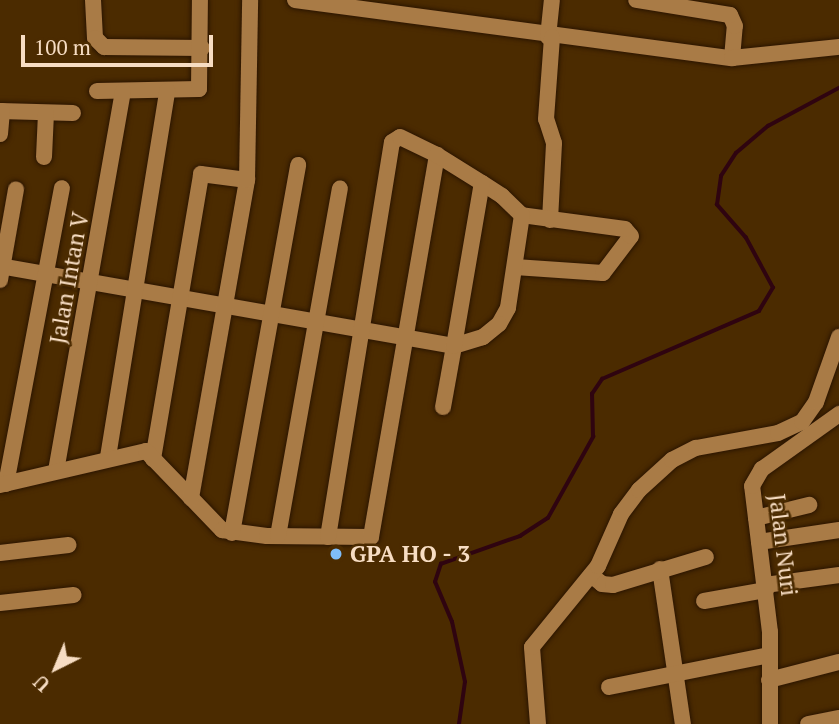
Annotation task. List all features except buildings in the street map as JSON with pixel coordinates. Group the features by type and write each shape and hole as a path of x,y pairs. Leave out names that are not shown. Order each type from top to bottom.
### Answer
{"street":[{"path":"93,0 95,38 104,47 202,48"},
{"path":"97,91 199,89 202,48 200,0"},
{"path":"191,498 247,180 250,0"},
{"path":"295,0 550,37 732,58 839,47"},
{"path":"550,220 554,143 546,119 552,0"},
{"path":"636,0 730,15 735,26 732,58"},
{"path":"108,457 167,91"},
{"name":"Jalan Intan V","path":"56,471 92,282 123,92"},
{"path":"0,134 1,111 72,113"},
{"path":"44,157 46,113"},
{"path":"328,537 392,142 400,137 437,155 482,183 522,215 625,229 631,236 603,273 515,267"},
{"path":"62,188 45,272 37,337 3,485 108,457 146,451 210,521 232,533 361,538 374,532 437,155"},
{"path":"232,533 298,165"},
{"path":"153,459 178,296 201,174 247,180"},
{"path":"443,407 482,183"},
{"path":"278,536 340,188"},
{"path":"16,189 1,271 45,272 454,346 483,337 499,324 508,308 522,215"},
{"path":"538,724 532,647 593,577 629,503 672,460 695,448 796,434 810,415 839,337"},
{"name":"Jalan Nuri","path":"770,724 766,588 756,518 755,477 796,434 839,414"},
{"path":"756,518 809,505"},
{"path":"759,542 839,530"},
{"path":"0,553 69,545"},
{"path":"593,577 613,585 706,557"},
{"path":"660,569 683,724"},
{"path":"704,601 839,575"},
{"path":"0,603 74,595"},
{"path":"608,687 769,655"},
{"path":"769,680 839,662"},
{"path":"808,724 839,718"}],"waterway":[{"path":"459,724 465,682 452,622 435,582 441,564 520,536 548,518 593,437 592,394 602,379 759,311 773,288 746,238 717,205 721,176 736,153 768,126 839,88"}],"place":[{"name":"GPA HO - 3","path":"336,554"}]}
